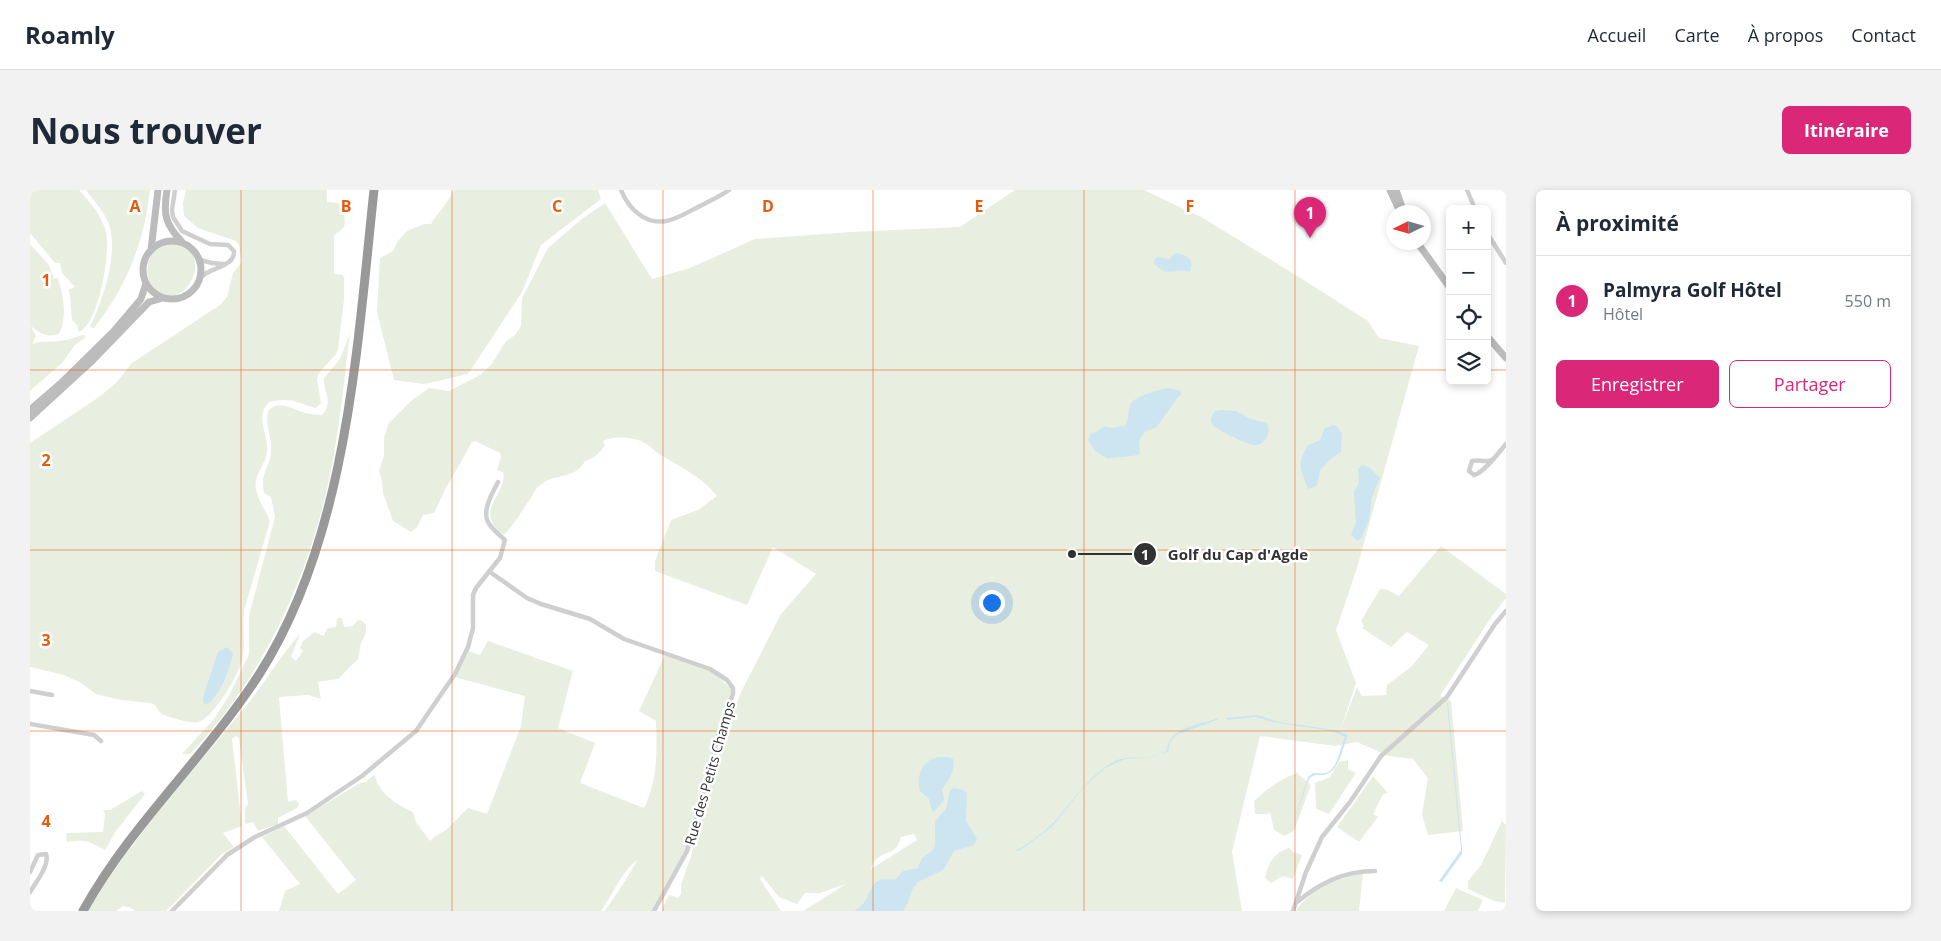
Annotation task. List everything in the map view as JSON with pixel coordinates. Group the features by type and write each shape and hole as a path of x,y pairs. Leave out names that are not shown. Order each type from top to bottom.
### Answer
{"highway":[{"path":"83,911 106,873 131,838 240,703 278,643 293,610 316,552 336,474 353,373 373,190"}],"main road":[{"path":"150,250 159,243 170,240 182,242 192,247 200,260 201,277 195,290 186,297 174,300 163,298 153,293 146,283 143,272 144,261 150,250 158,190"},
{"path":"167,190 166,221 170,230 182,242"},
{"path":"1390,190 1398,205"},
{"path":"1396,190 1400,205"},
{"path":"1423,250 1446,282"},
{"path":"30,410 60,384 113,332 141,299 146,283"},
{"path":"30,418 86,368 149,302 163,298"},
{"path":"1490,340 1506,358"}],"street":[{"path":"175,190 172,210 177,224 189,236 214,245 228,245 234,252 232,260 212,269 201,277"},
{"path":"621,190 634,211 648,219 659,221 676,218 729,190"},
{"path":"1467,190 1473,205"},
{"path":"1491,239 1506,263"},
{"path":"200,260 212,264 224,264"},
{"path":"1492,460 1483,462 1472,461 1469,471 1474,475 1478,475 1492,460 1506,444"},
{"path":"172,911 227,855 255,837 307,813 362,776 416,731 455,674 468,648 473,628 473,595 502,552 505,540 490,525 486,518 487,508 498,482"},
{"name":"Rue des Petits Champs","path":"490,572 527,598 590,619 624,639 710,669 726,680 733,688 733,694 719,732 687,851 654,911"},
{"path":"1293,911 1314,852 1377,761 1394,743 1447,697 1506,610"},
{"path":"30,691 52,695"},
{"path":"30,724 94,735 101,741"},
{"path":"30,872 38,856 46,854 47,858 44,867 30,892"},
{"path":"1295,903 1326,881 1365,871 1375,871"}],"green space":[{"path":"30,190 79,190 102,220 106,232 107,255 102,286 92,316 86,326 79,332 77,325 72,320 68,290 75,287 62,273 60,263 55,263 30,233"},
{"path":"86,190 150,190 143,228 132,263 116,296 94,328 90,327 107,281 112,256 112,244 108,221"},
{"path":"186,190 327,190 327,202 340,203 345,223 343,228 334,237 334,274 343,275 344,278 344,300 338,349 336,354 319,373 317,379 321,403 316,408 284,400 269,402 265,408 262,420 267,451 256,479 256,489 258,498 270,521 244,611 242,661 236,676 217,705 211,713 198,722 180,720 161,714 155,705 150,703 121,700 96,694 81,683 64,675 30,667 30,443 99,397 115,384 132,363 220,305 227,297 233,273 242,262 239,245 236,241 198,228 184,216 183,203"},
{"path":"454,190 598,190 601,199 541,245 522,292 468,374 424,384 394,380 377,312 380,258 393,251 398,241 407,231 424,224 431,224"},
{"path":"1015,190 1144,190 1203,218 1299,277 1368,321 1379,338 1419,346 1357,568 1336,630 1356,683 1341,729 1357,687 1362,696 1386,695 1387,685 1411,667 1429,645 1407,632 1391,647 1362,628 1364,626 1361,621 1380,589 1388,590 1399,596 1441,546 1506,594 1506,598 1492,616 1440,696 1451,701 1463,831 1428,835 1422,815 1428,778 1413,759 1389,756 1357,742 1335,746 1260,736 1232,852 1242,911 803,911 846,884 820,893 805,893 797,904 779,897 762,876 760,879 781,911 661,911 669,895 678,898 681,894 681,885 691,856 716,755 742,690 781,614 816,574 773,547 747,605 655,571 655,561 671,520 698,510 717,496 699,478 661,455 647,444 627,438 612,438 603,441 605,446 601,451 585,461 575,471 551,479 539,486 505,534 496,528 491,520 490,513 503,480 503,472 497,470 501,457 500,453 475,441 472,442 434,513 423,515 417,527 411,532 393,521 383,493 379,471 384,456 384,437 389,423 411,401 429,388 449,391 480,375 491,365 506,341 515,335 521,326 522,298 548,248 583,218 605,203 652,279 690,268 755,239 960,227","holes":["914,834 917,840 871,869 878,858 895,849 901,837"]},
{"path":"30,244 49,265 54,279 58,278 64,313 59,334 43,334 31,326 36,336 32,344 68,340 83,335 86,337 75,345 62,363 30,391"},
{"path":"167,244 184,247 193,256 195,267 192,279 185,290 174,295 163,294 151,284 147,271 151,256 158,248"},
{"path":"350,333 340,418 329,481 303,570 273,637 236,699 190,754 182,754 214,719 230,694 249,654 249,616 275,517 271,497 264,493 263,486 271,450 267,421 268,411 280,405 314,415 322,415 328,401 324,378 340,359"},
{"path":"337,618 342,618 344,627 353,626 358,620 366,625 366,633 361,643 358,659 338,679 318,682 321,699 308,695 279,697 288,802 296,800 299,804 297,808 278,818 278,824 258,831 253,822 245,824 245,808 248,804 239,738 236,736 232,739 242,826 223,833 234,847 221,855 166,911 135,911 123,906 116,911 87,911 144,829 250,701 293,642 300,634 291,657 296,661 303,651 300,648 302,642 314,632 324,636 327,628 336,627"},
{"path":"488,641 573,671 558,728 595,743 580,783 644,808 654,776 656,721 639,711 665,655 712,672 731,688 731,695 687,848 652,911 605,911 637,860 622,877 601,911 279,911 285,891 300,884 262,837 284,826 338,894 356,880 305,816 360,783 367,782 367,780 375,775 380,787 389,798 413,812 416,822 430,841 446,830 468,808 487,814 521,726 525,696 451,676 460,667 468,651 480,655"},
{"path":"1348,760 1348,769 1356,773 1329,814 1316,809 1315,783 1330,777 1339,762"},
{"path":"1297,773 1311,785 1294,831 1284,836 1274,830 1270,812 1267,814 1255,814 1254,801 1274,784"},
{"path":"1373,776 1388,793 1383,794 1373,814 1378,817 1359,842 1337,827"},
{"path":"142,791 145,794 116,831 105,850 87,842 67,842 66,833 103,832 105,814 103,810 110,810"},
{"path":"1502,821 1506,825 1505,903 1494,901 1468,889 1468,881 1481,865"},
{"path":"1289,848 1293,852 1302,855 1293,879 1283,876 1271,883 1265,878 1270,863 1279,853"},
{"path":"1363,873 1359,911 1296,911 1302,903 1319,889 1332,882"},
{"path":"1456,888 1483,900 1478,911 1444,911"}],"water":[{"path":"1176,253 1189,258 1191,263 1190,271 1168,272 1159,268 1154,263 1154,260 1158,257 1169,259"},
{"path":"1170,388 1180,391 1182,394 1156,428 1144,432 1139,441 1140,454 1108,459 1095,451 1088,440 1091,433 1104,426 1111,428 1126,425 1132,402 1148,394"},
{"path":"1215,411 1236,411 1251,419 1267,423 1269,430 1264,441 1261,444 1254,445 1238,439 1213,425 1211,419"},
{"path":"1333,425 1337,426 1342,434 1341,452 1320,470 1317,486 1308,489 1301,467 1302,457 1308,445 1320,440 1325,428"},
{"path":"1362,465 1369,467 1380,478 1372,497 1369,520 1361,539 1357,540 1351,534 1356,522 1354,491 1359,483 1358,469"},
{"path":"227,647 233,653 227,674 215,697 205,705 203,697 218,652"},
{"path":"1448,702 1462,854 1442,882 1439,881 1461,850"},
{"path":"1257,715 1279,722 1335,730 1348,735 1335,767 1327,774 1315,775 1309,779 1290,832 1308,777 1313,773 1326,773 1330,771 1336,762 1345,737 1331,731 1272,722 1256,717 1226,720 1226,718"},
{"path":"1218,718 1176,735 1170,742 1168,753 1154,757 1125,759 1105,768 1084,787 1052,827 1023,848 1018,851 1016,850 1049,827 1087,783 1104,768 1121,759 1161,754 1167,750 1169,742 1173,736 1180,731"},
{"path":"949,757 953,759 954,763 951,776 942,789 944,800 934,812 932,811 929,799 920,791 919,779 925,764 934,758"},
{"path":"954,788 967,793 966,821 977,839 974,845 954,851 943,870 918,882 912,890 903,911 854,911 863,904 876,883 882,879 896,879 903,871 918,868 922,858 933,850 935,845 935,821 946,809 950,790"}],"place":[{"name":"Palmyra Golf Hôtel","path":"1310,238"},
{"name":"Golf du Cap d'Agde","path":"1072,554"}]}
